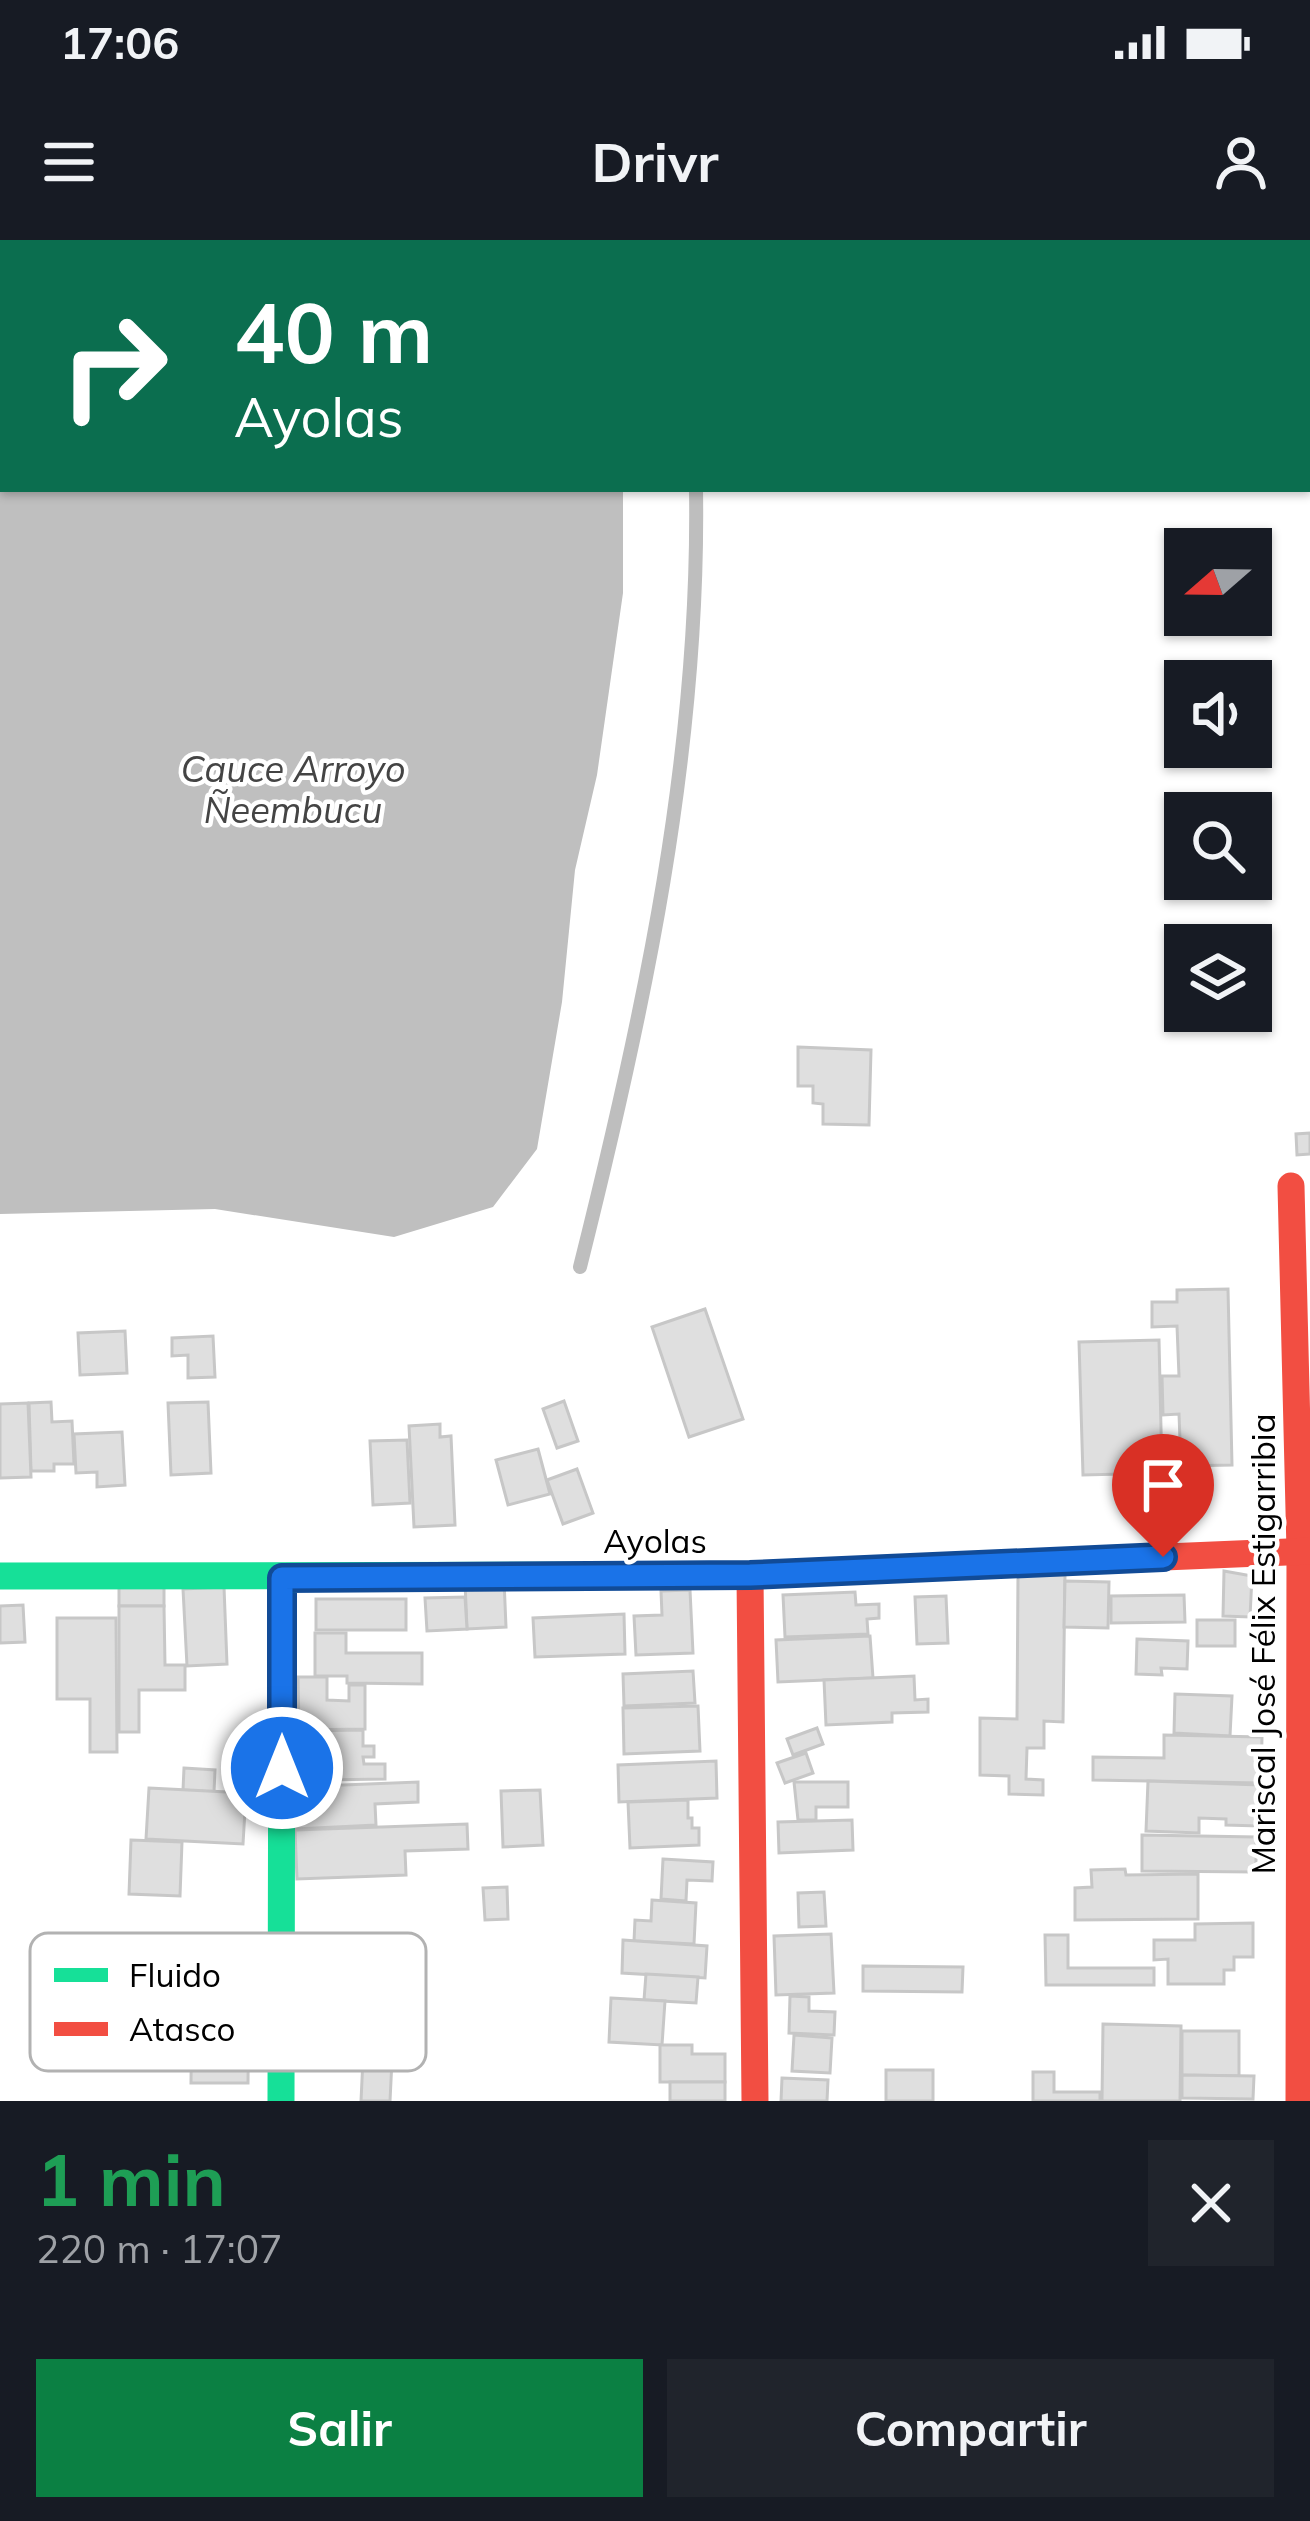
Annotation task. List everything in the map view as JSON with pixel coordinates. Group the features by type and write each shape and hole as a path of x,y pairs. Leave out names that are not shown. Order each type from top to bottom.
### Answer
{"street":[{"name":"Mariscal José Félix Estigarribia","path":"1291,1186 1305,1551 1299,2101"},
{"name":"Ayolas","path":"0,1576 750,1575 1305,1551"},
{"path":"750,1575 754,2101"},
{"path":"281,1933 282,1578"},
{"path":"281,2071 281,2101"}],"lane":[{"path":"580,1267 631,1065 672,831 698,588 696,492"}],"water":[{"name":"Cauce Arroyo Ñeembucu","path":"0,492 623,492 623,593 597,775 575,870 562,1002 537,1149 493,1207 394,1237 215,1209 0,1214"}],"building":[{"path":"798,1047 871,1050 869,1125 823,1124 823,1104 813,1103 813,1086 798,1086"},
{"path":"1310,1133 1310,1154 1297,1155 1296,1134"},
{"path":"1228,1289 1232,1465 1181,1466 1179,1414 1163,1415 1162,1376 1179,1376 1177,1326 1152,1327 1152,1302 1177,1302 1177,1290"},
{"path":"705,1309 743,1419 689,1437 652,1327"},
{"path":"125,1331 127,1373 80,1375 78,1333"},
{"path":"213,1336 215,1377 188,1378 188,1355 172,1356 172,1338"},
{"path":"1159,1340 1162,1473 1083,1475 1079,1342"},
{"path":"564,1401 578,1441 557,1448 543,1409"},
{"path":"51,1402 52,1422 72,1421 74,1464 54,1464 54,1471 31,1471 29,1403"},
{"path":"208,1402 211,1473 171,1475 168,1403"},
{"path":"28,1403 31,1477 0,1478 0,1404"},
{"path":"440,1424 440,1437 451,1436 455,1525 414,1527 409,1426"},
{"path":"122,1432 125,1485 97,1487 97,1472 76,1473 74,1434"},
{"path":"407,1440 410,1503 373,1505 370,1441"},
{"path":"538,1449 550,1494 508,1505 496,1460"},
{"path":"577,1469 593,1513 563,1524 547,1480"},
{"path":"1224,1571 1252,1576 1250,1617 1223,1616"},
{"path":"1018,1574 1065,1575 1063,1722 1044,1721 1044,1748 1027,1748 1026,1779 1043,1780 1043,1795 1009,1794 1009,1776 980,1775 980,1718 1017,1719"},
{"path":"119,1580 164,1580 164,1606 119,1606"},
{"path":"504,1580 506,1627 467,1629 465,1582"},
{"path":"1065,1581 1109,1582 1108,1628 1064,1627"},
{"path":"224,1587 227,1664 187,1666 183,1589"},
{"path":"690,1590 693,1653 636,1655 634,1616 662,1615 661,1591"},
{"path":"855,1592 856,1605 879,1604 879,1618 867,1619 868,1634 785,1637 783,1595"},
{"path":"1184,1595 1185,1622 1111,1623 1111,1596"},
{"path":"946,1596 948,1643 917,1644 915,1597"},
{"path":"465,1597 467,1629 427,1631 425,1598"},
{"path":"316,1599 406,1599 406,1630 316,1630"},
{"path":"23,1605 25,1642 0,1643 0,1606"},
{"path":"119,1606 164,1606 165,1665 185,1665 185,1690 139,1690 139,1732 119,1732"},
{"path":"624,1614 625,1654 535,1657 533,1618"},
{"path":"57,1618 116,1618 117,1752 90,1752 90,1699 57,1699"},
{"path":"1197,1620 1235,1620 1235,1646 1197,1646"},
{"path":"315,1633 346,1633 346,1653 422,1653 422,1684 347,1683 347,1676 315,1676"},
{"path":"870,1636 873,1678 778,1682 776,1640"},
{"path":"1137,1639 1188,1641 1187,1669 1136,1674"},
{"path":"693,1671 695,1703 624,1706 623,1674"},
{"path":"914,1676 915,1700 928,1699 928,1712 892,1713 892,1722 826,1725 824,1680"},
{"path":"298,1677 327,1677 327,1700 349,1701 349,1685 365,1685 365,1729 299,1730"},
{"path":"1175,1694 1232,1696 1230,1736 1174,1733"},
{"path":"698,1706 700,1751 624,1754 623,1708"},
{"path":"817,1728 823,1744 793,1755 787,1739"},
{"path":"363,1730 363,1746 374,1746 374,1757 363,1757 364,1764 385,1764 385,1779 320,1780 320,1753 299,1753 299,1731"},
{"path":"1164,1735 1262,1737 1261,1783 1093,1780 1093,1757 1164,1758"},
{"path":"806,1753 813,1773 785,1783 777,1763"},
{"path":"716,1761 717,1798 619,1802 618,1765"},
{"path":"184,1768 215,1770 214,1792 183,1790"},
{"path":"1148,1781 1260,1785 1259,1826 1199,1818 1199,1833 1146,1831"},
{"path":"418,1782 418,1802 375,1804 376,1825 295,1829 293,1787"},
{"path":"794,1782 848,1782 848,1807 816,1807 816,1820 798,1820"},
{"path":"149,1788 246,1793 243,1844 146,1839"},
{"path":"540,1790 543,1845 503,1847 501,1791"},
{"path":"688,1800 688,1818 692,1818 692,1828 699,1828 699,1845 630,1848 628,1802"},
{"path":"852,1820 853,1850 779,1853 778,1822"},
{"path":"467,1824 468,1849 405,1851 406,1875 297,1879 295,1830"},
{"path":"1142,1835 1256,1837 1256,1872 1142,1871"},
{"path":"131,1840 182,1842 180,1896 129,1894"},
{"path":"663,1859 713,1862 712,1881 687,1880 686,1901 661,1899"},
{"path":"1125,1869 1126,1875 1198,1874 1198,1919 1075,1920 1075,1888 1092,1887 1091,1870"},
{"path":"507,1887 508,1919 485,1920 483,1888"},
{"path":"824,1892 826,1926 799,1927 798,1893"},
{"path":"652,1900 696,1903 694,1944 634,1941 635,1920 651,1921"},
{"path":"1253,1923 1253,1957 1234,1957 1234,1970 1224,1970 1224,1984 1168,1984 1168,1959 1154,1960 1154,1940 1195,1940 1195,1924"},
{"path":"831,1934 834,1993 776,1995 774,1936"},
{"path":"1045,1935 1068,1935 1068,1968 1154,1968 1154,1985 1046,1985"},
{"path":"623,1940 707,1946 705,1978 622,1973"},
{"path":"863,1966 963,1967 962,1992 863,1991"},
{"path":"646,1974 698,1977 696,2003 644,2000"},
{"path":"790,1996 809,1997 809,2011 835,2012 834,2035 789,2033"},
{"path":"611,1998 665,2001 662,2045 609,2042"},
{"path":"1103,2024 1181,2026 1180,2101 1102,2101"},
{"path":"1182,2031 1239,2031 1239,2076 1182,2075"},
{"path":"794,2035 832,2038 830,2073 792,2071"},
{"path":"660,2045 692,2045 692,2054 725,2054 725,2082 660,2082"},
{"path":"886,2070 933,2070 933,2101 886,2101"},
{"path":"191,2071 248,2071 248,2083 191,2083"},
{"path":"362,2071 391,2071 390,2101 361,2101"},
{"path":"1033,2072 1054,2072 1054,2092 1100,2092 1100,2101 1033,2101"},
{"path":"1182,2075 1254,2076 1253,2099 1182,2098"},
{"path":"782,2078 828,2080 827,2101 781,2101"},
{"path":"670,2082 725,2082 725,2101 670,2101"}],"traffic: fast":[{"path":"0,1576 834,1571"},
{"path":"281,1933 282,1578"},
{"path":"281,2071 281,2101"}],"traffic: jam":[{"path":"1291,1186 1300,1551 1299,2101"},
{"path":"834,1571 1310,1551"},
{"path":"750,1575 755,2101"}],"route":[{"path":"282,1768 282,1578 750,1575 1163,1557"}]}
